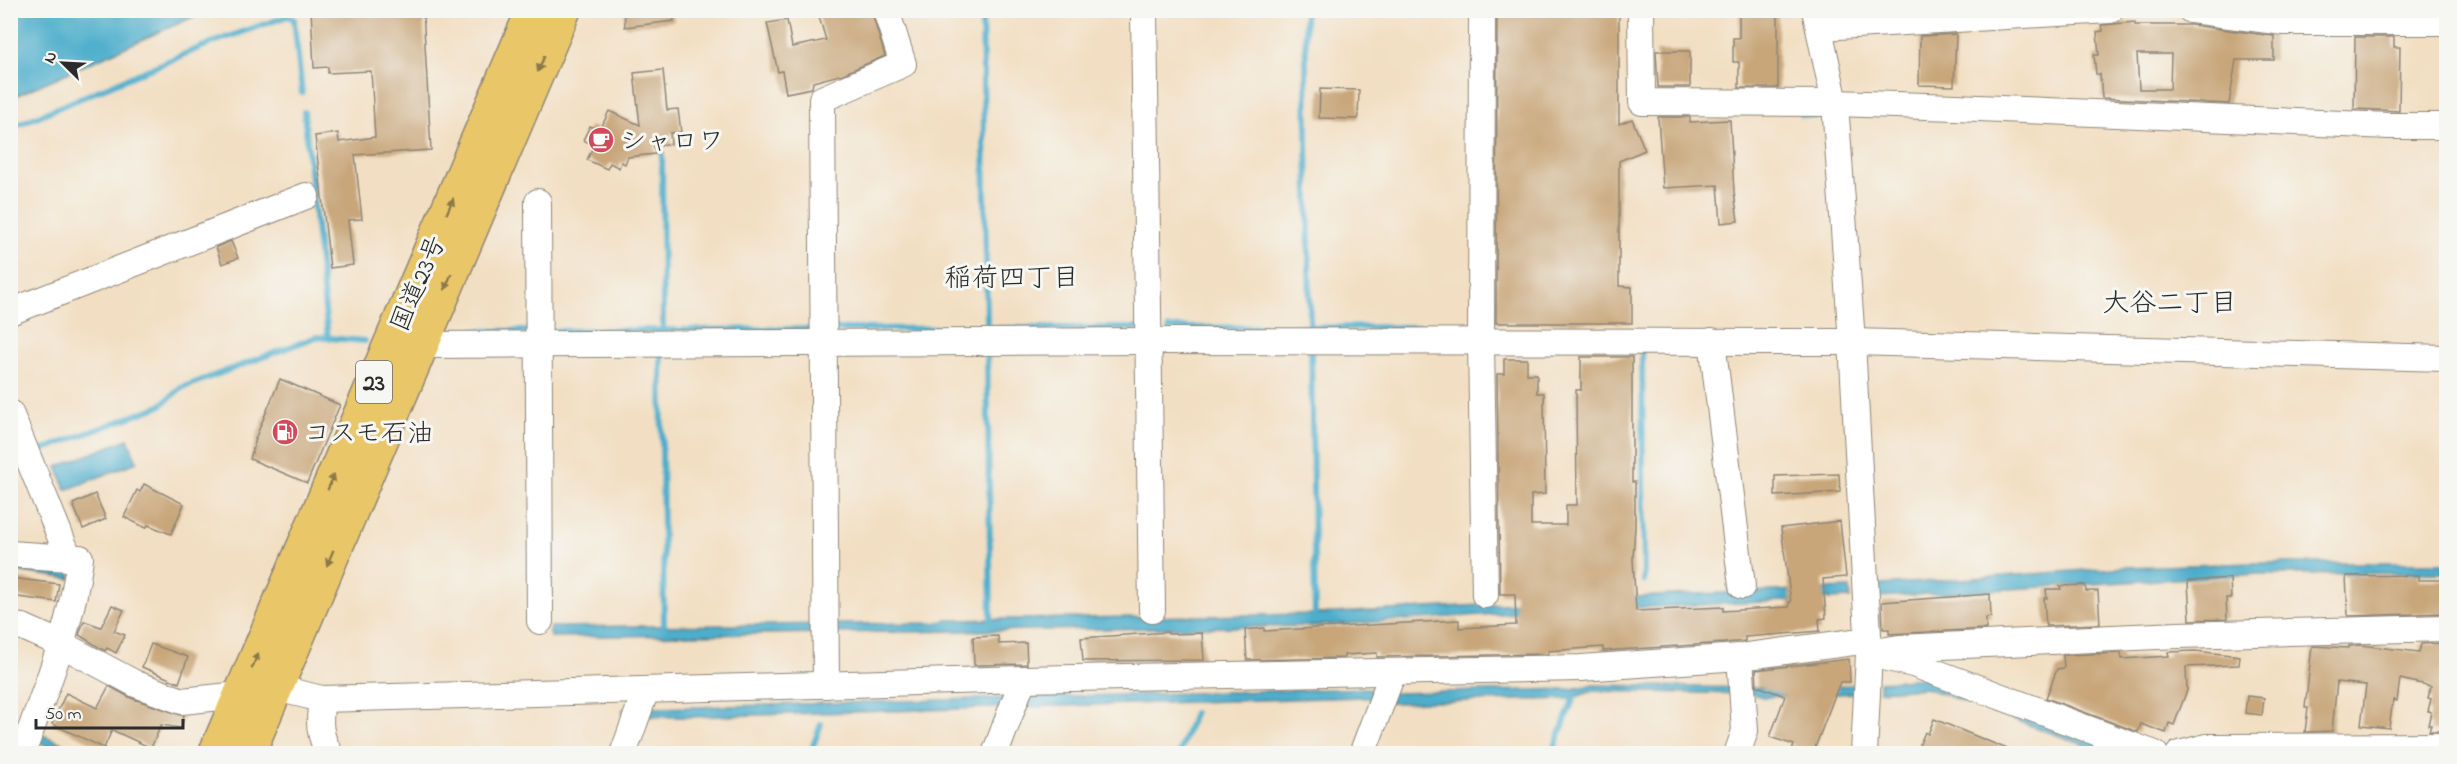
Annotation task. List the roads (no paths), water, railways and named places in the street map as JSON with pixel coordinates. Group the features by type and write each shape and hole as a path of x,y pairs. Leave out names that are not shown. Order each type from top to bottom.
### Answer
{"highway":[{"name":"国道23号","path":"215,753 533,10"},
{"name":"国道23号","path":"248,753 564,10"}],"street":[{"path":"826,685 822,99 903,64 886,10"},
{"path":"1144,10 1152,610"},
{"path":"1482,10 1481,340 1485,595"},
{"path":"1641,10 1642,102 1836,103 2389,126 2446,126"},
{"path":"1864,753 1869,646 1852,342 1836,103 1818,19 2110,10"},
{"path":"2191,10 2284,22 2446,22"},
{"path":"10,312 306,196"},
{"path":"538,202 540,621"},
{"path":"421,345 1712,341 1852,342 2446,358"},
{"path":"1712,341 1742,586"},
{"path":"10,413 69,558"},
{"path":"10,554 80,558 78,585 61,644 25,732"},
{"path":"10,626 23,627 61,644 136,684 182,701 240,695 276,688 322,699 641,705 826,685 1387,688 1581,668 1869,646 1899,648 2178,634 2446,628"},
{"path":"1869,646 2155,753"},
{"path":"1737,753 1745,731 1740,657"},
{"path":"995,753 1020,686"},
{"path":"1362,753 1387,688"},
{"path":"322,699 318,725 322,740 330,753"},
{"path":"623,753 641,705"},
{"path":"2179,753 2206,747 2446,746"}],"water":[{"path":"10,11 215,11 193,17 11,98"},
{"path":"128,439 137,462 66,490 57,467"},
{"path":"11,559 70,567 71,579 11,570"},
{"path":"2256,563 2446,563 2446,573 2258,574 1879,597 1880,585 2127,567"},
{"path":"1850,588 1851,598 1496,614 1314,626 550,637 550,627 935,623 947,620 1315,614"},
{"path":"1923,678 2134,753 2107,753 1926,688 1879,691 1879,682"},
{"path":"1593,685 1756,688 1859,685 1858,693 1763,697 1752,694 1593,691 1570,699 1391,703 1363,697 684,717 623,716 623,709 1366,688 1395,693 1571,689"},
{"path":"10,724 85,753 63,753 36,741 11,734"}],"waterway":[{"path":"982,10 987,324"},
{"path":"1305,10 1310,325"},
{"path":"10,128 211,43 288,16 294,19 302,93"},
{"path":"304,112 328,338"},
{"path":"1802,115 1818,116"},
{"path":"662,153 663,325"},
{"path":"1169,328 1464,327"},
{"path":"833,329 1142,328"},
{"path":"549,331 816,329"},
{"path":"457,331 531,331"},
{"path":"34,453 160,406 181,388 316,337 365,341"},
{"path":"1311,350 1315,619"},
{"path":"1639,350 1642,350 1644,581"},
{"path":"987,352 991,619"},
{"path":"661,353 664,631"},
{"path":"1552,754 1576,692"},
{"path":"1179,754 1194,713"},
{"path":"810,754 821,724"}],"place":[{"name":"シャロワ","path":"601,140"},
{"name":"コスモ石油","path":"285,432"}],"district":[{"name":"稲荷四丁目","path":"1012,277"},
{"name":"大谷二丁目","path":"2170,302"}]}
